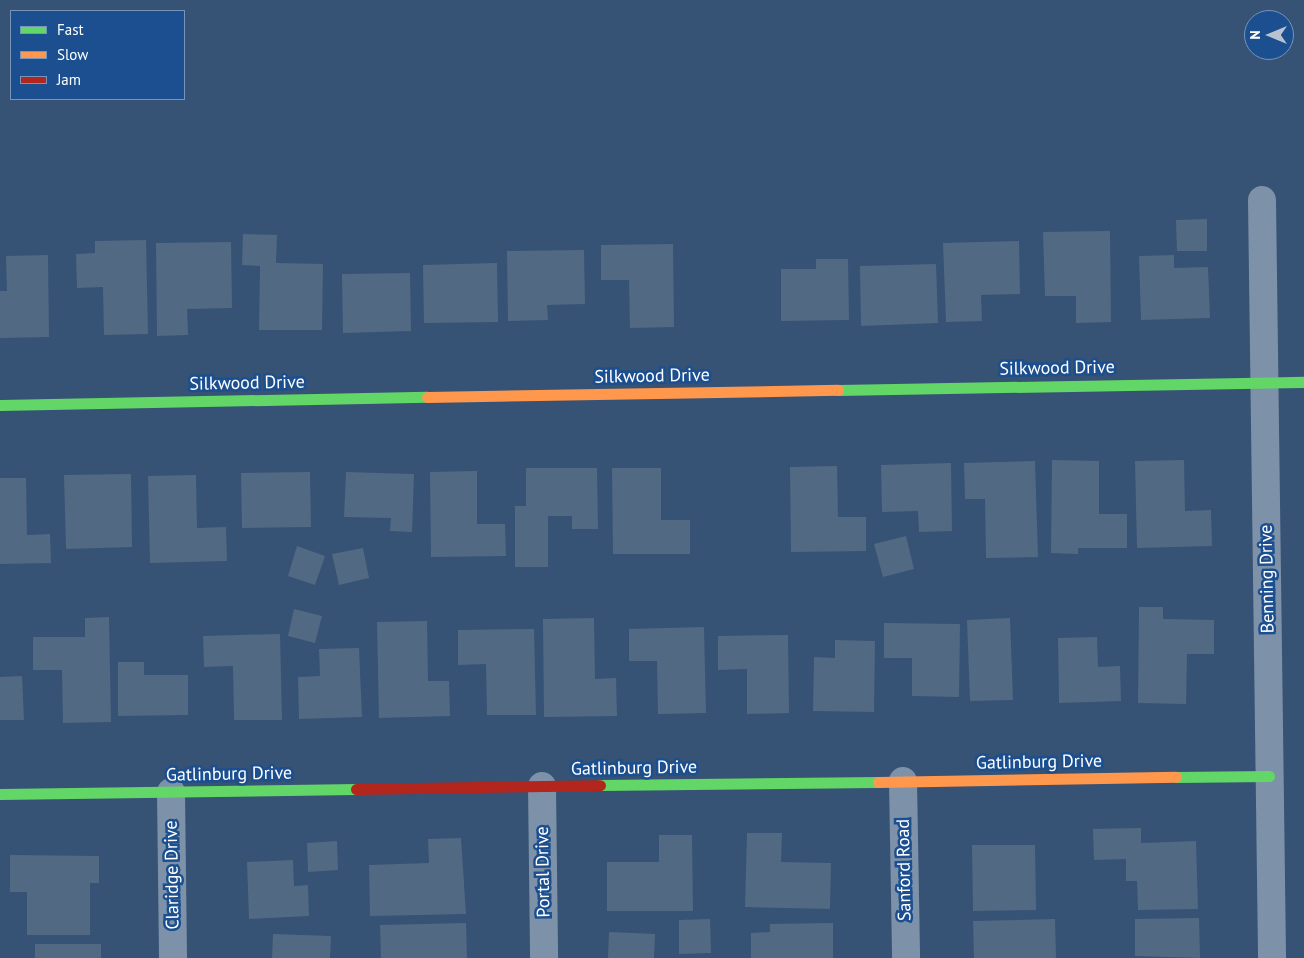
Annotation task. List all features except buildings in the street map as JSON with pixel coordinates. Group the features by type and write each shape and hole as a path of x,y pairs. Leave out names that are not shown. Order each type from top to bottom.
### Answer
{"street":[{"name":"Benning Drive","path":"1262,200 1272,958"},
{"name":"Silkwood Drive","path":"0,405 1304,382"},
{"name":"Gatlinburg Drive","path":"0,794 1269,776"},
{"name":"Sanford Road","path":"903,781 906,958"},
{"name":"Portal Drive","path":"542,786 544,958"},
{"name":"Claridge Drive","path":"171,792 173,958"}],"traffic: fast":[{"path":"838,390 1304,382"},
{"path":"0,405 427,397"},
{"path":"1176,777 1269,776"},
{"path":"600,785 878,782"},
{"path":"0,794 356,789"}],"traffic: slow":[{"path":"427,397 838,390"},
{"path":"878,782 1176,777"}],"traffic: jam":[{"path":"356,789 600,785"}]}
